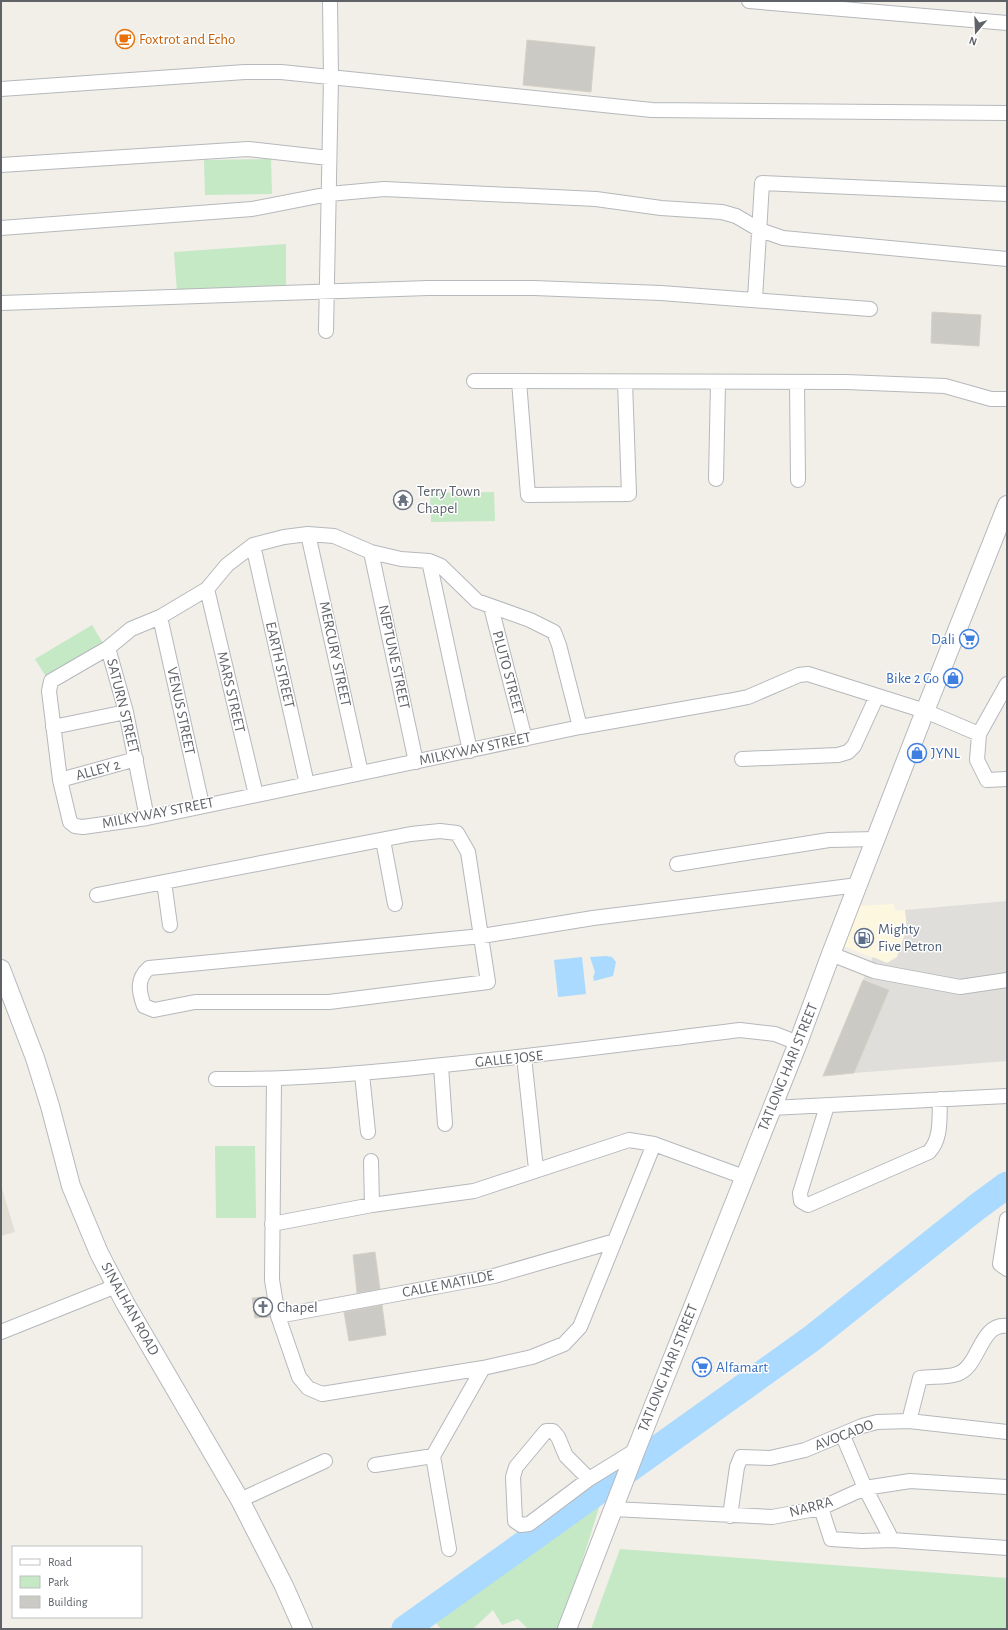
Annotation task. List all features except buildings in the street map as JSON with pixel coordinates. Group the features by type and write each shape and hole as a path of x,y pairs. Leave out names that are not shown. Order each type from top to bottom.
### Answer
{"street":[{"path":"326,331 331,78 330,1"},
{"path":"749,1 1007,23"},
{"path":"1,89 245,72 281,72 652,110 1007,113"},
{"path":"1,165 248,149 329,158"},
{"path":"755,299 762,184 1007,194"},
{"path":"1,228 252,209 329,194 384,189 596,199 661,208 722,212 736,216 760,230 783,238 1007,259"},
{"path":"1,303 326,293 428,288 534,288 661,293 870,309"},
{"path":"474,381 797,382 945,386 991,399 1007,399"},
{"path":"519,382 528,495 629,494 625,382"},
{"path":"716,479 718,382"},
{"path":"797,382 798,480"},
{"name":"TATLONG HARI STREET","path":"568,1629 633,1457 798,1043 925,711 1007,505"},
{"name":"SATURN STREET","path":"147,818 126,712 108,648 131,629 160,617 207,589 227,565 252,545 284,537 308,534 334,536 371,552 401,559 429,561 440,566 477,601 525,618 554,632 559,645 580,727"},
{"name":"MERCURY STREET","path":"308,534 361,774"},
{"name":"EARTH STREET","path":"252,545 307,784"},
{"name":"NEPTUNE STREET","path":"371,552 416,762"},
{"path":"429,561 470,751"},
{"name":"MARS STREET","path":"207,589 256,795"},
{"name":"PLUTO STREET","path":"491,607 525,739"},
{"name":"VENUS STREET","path":"160,617 202,805"},
{"path":"60,780 49,691 52,681 108,648"},
{"name":"MILKYWAY STREET","path":"60,780 70,822 75,826 83,827 147,818 202,805 361,774 580,727 748,697 799,675 808,674 925,711 979,734"},
{"path":"1007,684 979,734 977,760 987,780 1007,779"},
{"path":"742,759 838,755 848,752 854,746 877,696"},
{"path":"53,727 126,712"},
{"name":"ALLEY 2","path":"60,780 136,759"},
{"path":"98,895 383,840 440,831 457,833 468,852 482,936 488,982 329,1002 194,1002 154,1010 144,1006 140,995 139,981 144,972 149,968 482,936 593,918 858,885"},
{"path":"677,864 829,840 876,839"},
{"path":"383,840 395,904"},
{"path":"164,882 170,925"},
{"path":"831,954 874,971 960,986 1007,980"},
{"name":"SINALHAN ROAD","path":"1,969 35,1058 50,1106 71,1186 99,1253 116,1286 240,1500 284,1586 303,1629"},
{"name":"GALLE JOSE","path":"216,1079 274,1080 362,1074 524,1057 740,1030 775,1034 798,1043"},
{"path":"524,1057 536,1169"},
{"path":"441,1066 445,1124"},
{"path":"362,1074 368,1132"},
{"path":"274,1080 272,1280 278,1316 299,1377 308,1388 322,1394 483,1368 532,1357 564,1344 580,1327 654,1144"},
{"path":"771,1108 1007,1096"},
{"path":"827,1106 800,1193 801,1201 808,1205 814,1204 929,1152 936,1144 940,1099"},
{"path":"272,1224 372,1205 474,1191 536,1169 629,1140 654,1144 744,1177"},
{"path":"371,1162 372,1205"},
{"path":"1007,1219 1000,1264 1007,1269"},
{"name":"CALLE MATILDE","path":"278,1316 494,1276 616,1241"},
{"path":"1,1332 116,1286"},
{"path":"909,1421 920,1378 957,1374 968,1366 988,1333 1002,1325 1007,1326"},
{"path":"449,1549 433,1456 483,1368"},
{"name":"AVOCADO","path":"730,1516 736,1467 741,1457 770,1458 798,1452 843,1436 862,1426 877,1422 909,1421 1007,1432"},
{"path":"589,1479 566,1456 558,1437 553,1431 546,1431 516,1467 513,1478 515,1521 521,1525 529,1524 589,1479 633,1457"},
{"path":"843,1436 866,1488 892,1540"},
{"path":"375,1465 433,1456"},
{"path":"240,1500 325,1461"},
{"name":"NARRA","path":"616,1502 730,1516 772,1517 821,1508 866,1488 910,1481 1007,1488"},
{"path":"821,1508 831,1540 892,1540 1007,1548"}],"shaded area":[{"path":"1007,901 1007,1061 854,1073 889,990 863,980 873,957 887,963 897,957 907,928 905,910"},
{"path":"894,904 895,911 905,910 907,928 897,957 887,963 841,945 856,906"},
{"path":"1,1185 15,1232 1,1236"}],"green space":[{"path":"271,159 272,194 205,195 204,160"},
{"path":"286,244 286,288 177,292 174,252"},
{"path":"494,492 495,521 431,522 430,493"},
{"path":"92,625 104,645 48,680 35,659"},
{"path":"215,1146 255,1146 256,1218 216,1218"},
{"path":"606,1485 561,1629 528,1629 518,1619 502,1625 493,1610 473,1629 441,1629 428,1613"},
{"path":"620,1549 1007,1578 1007,1629 591,1629"}],"water":[{"path":"582,957 586,994 558,997 554,960"},
{"path":"590,957 612,957 616,962 613,976 594,981 593,977 595,972"}],"waterway":[{"path":"405,1629 811,1339 977,1207 1007,1185"}],"place":[{"name":"Foxtrot and Echo","path":"125,39"},
{"name":"Terry Town Chapel","path":"403,500"},
{"name":"Dali","path":"969,639"},
{"name":"Bike 2 Go","path":"953,678"},
{"name":"JYNL","path":"917,753"},
{"name":"Mighty Five Petron","path":"864,938"},
{"name":"Chapel","path":"263,1307"},
{"name":"Alfamart","path":"702,1367"}]}
